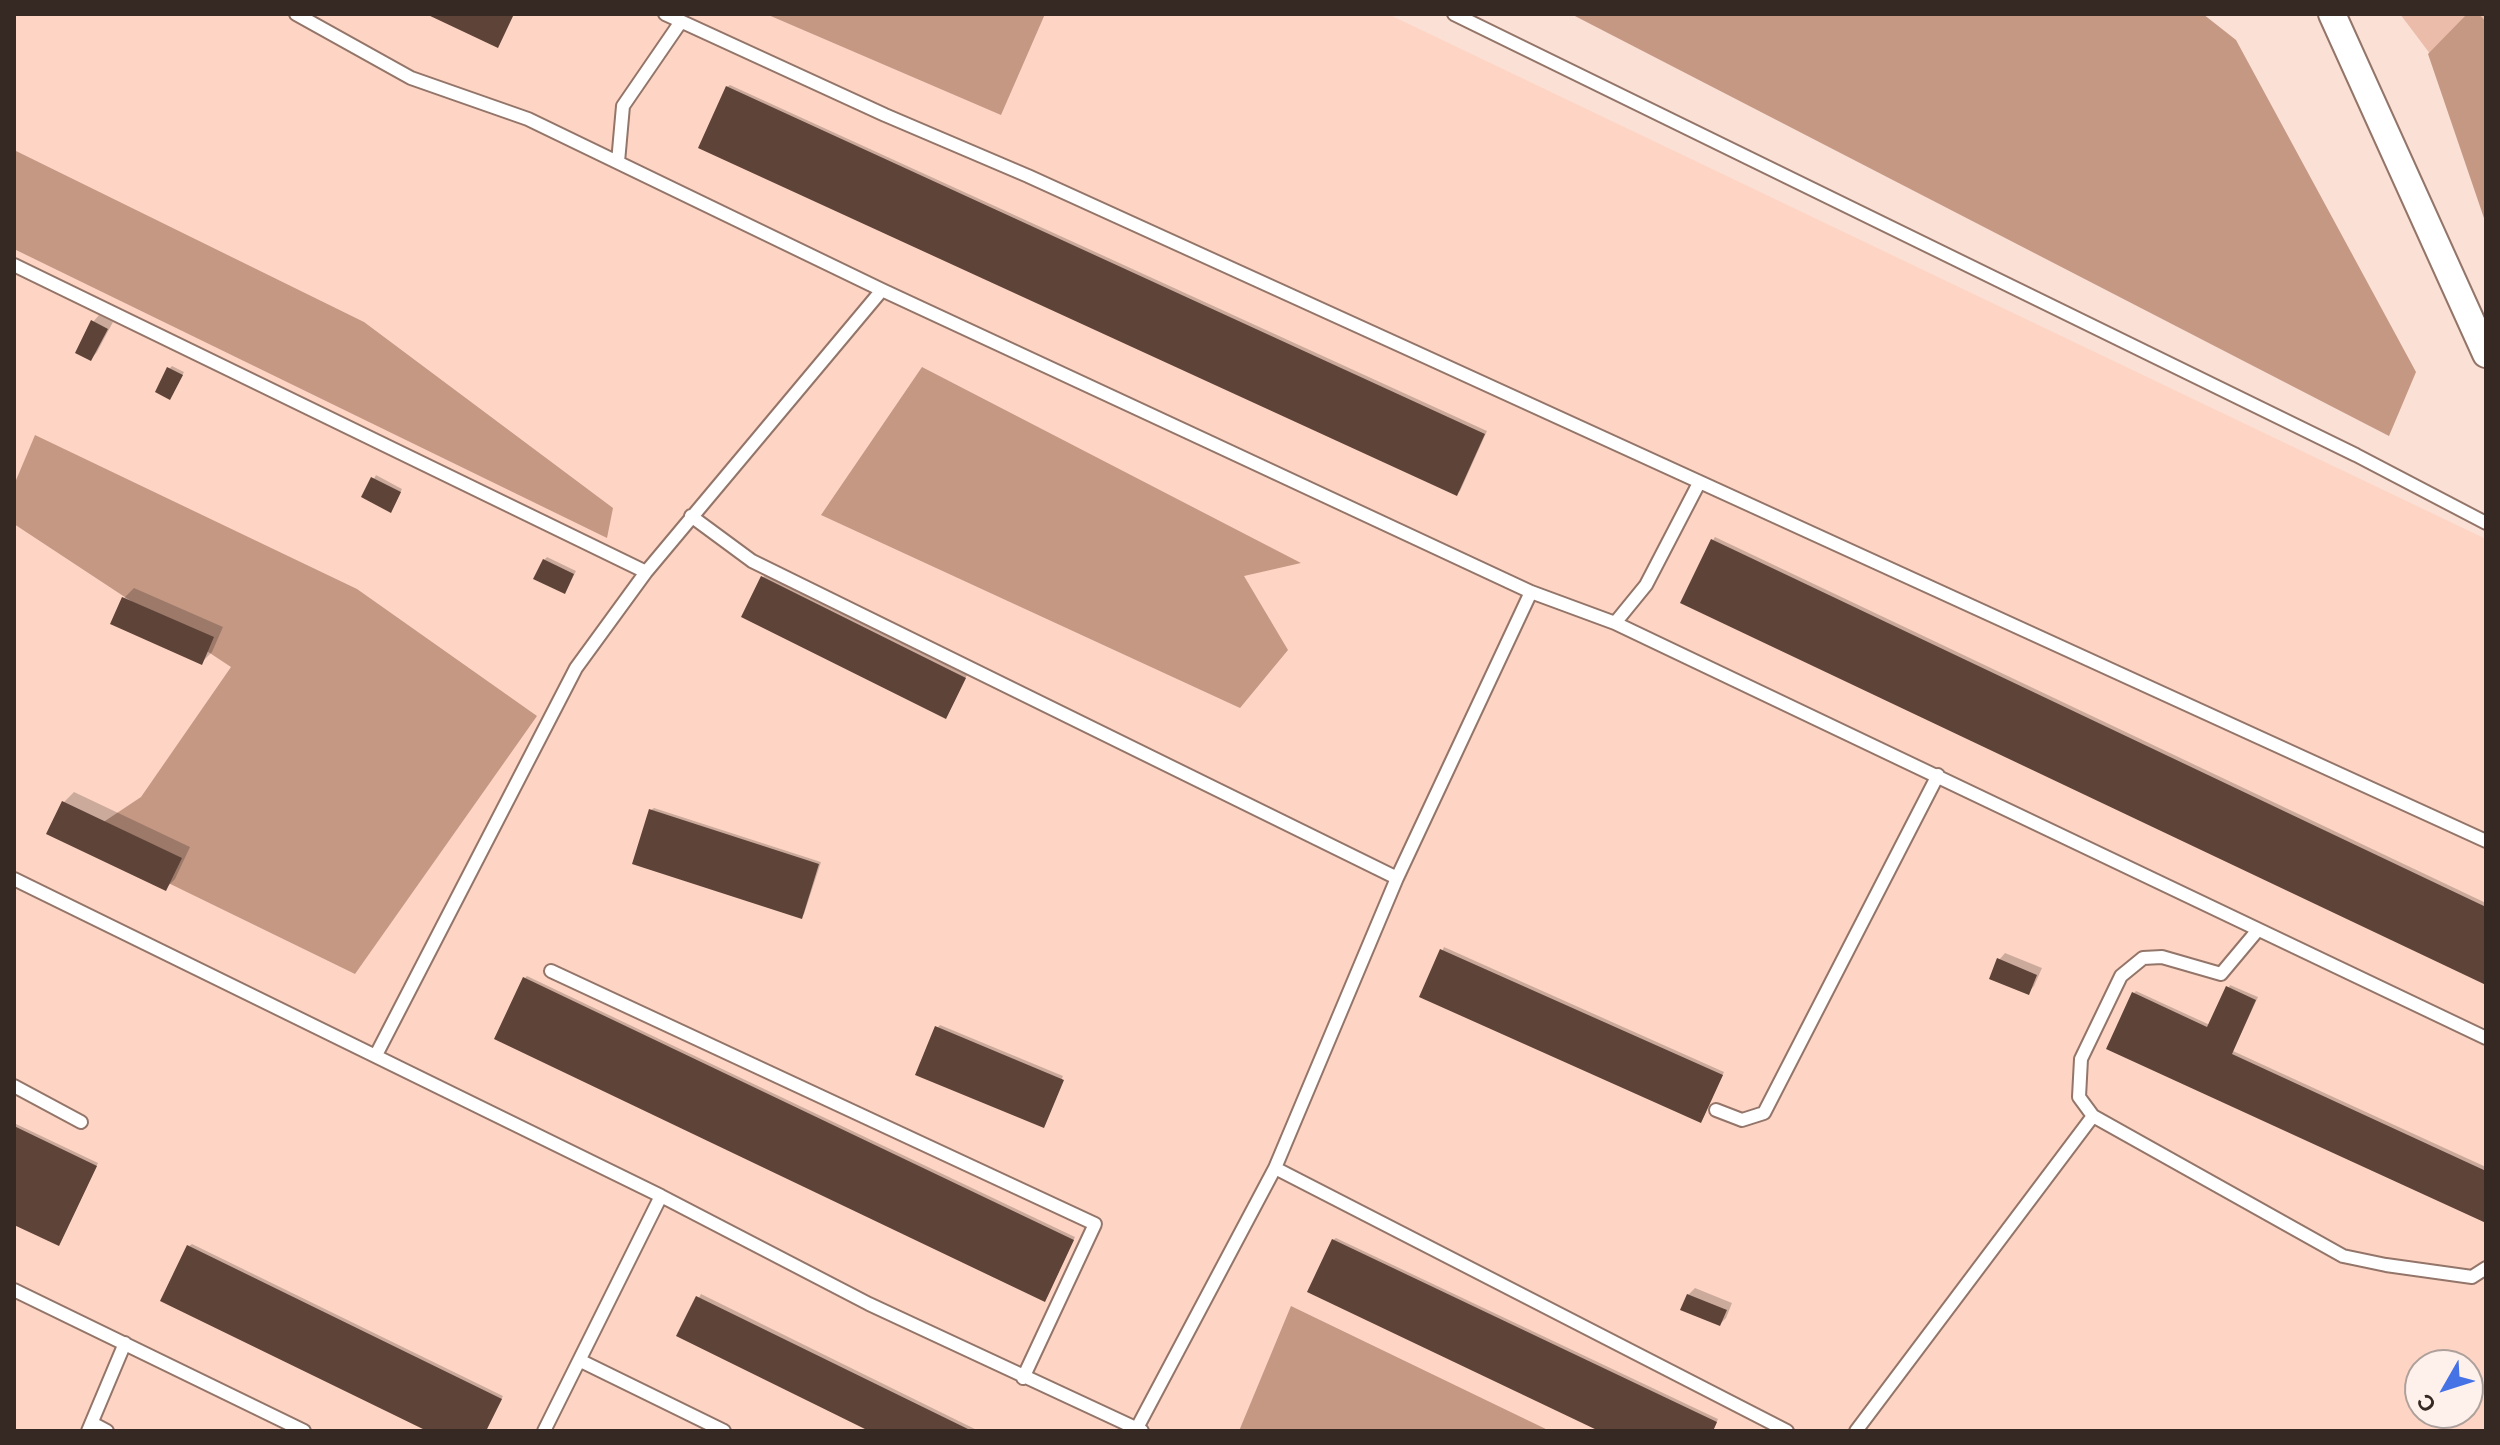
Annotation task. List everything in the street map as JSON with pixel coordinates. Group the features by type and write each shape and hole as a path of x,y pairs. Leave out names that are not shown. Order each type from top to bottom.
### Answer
{"street":[{"path":"2332,14 2486,354"}],"lane":[{"path":"296,14 411,78 528,119 882,290 1531,592 1615,623 2486,1038"},
{"path":"665,14 1042,182 2486,841"},
{"path":"1454,14 2356,455 2486,523"},
{"path":"618,162 623,106 680,23"},
{"path":"14,265 646,572"},
{"path":"376,1055 576,668 691,516 882,290"},
{"path":"1615,623 1646,585 1699,483"},
{"path":"691,516 752,561 1397,878"},
{"path":"14,879 661,1196 869,1304 1139,1430 1275,1168 1397,878 1531,592"},
{"path":"1716,1110 1742,1120 1764,1113 1938,775"},
{"path":"2257,931 2221,974 2162,957 2143,958 2121,976 2081,1059 2079,1097 2093,1116 2343,1256 2472,1277 2486,1268"},
{"path":"551,971 1095,1224 1023,1378"},
{"path":"14,1086 81,1122"},
{"path":"1856,1431 2093,1116"},
{"path":"1275,1168 1787,1431"},
{"path":"544,1431 661,1196"},
{"path":"14,1290 304,1431"},
{"path":"107,1431 90,1427 125,1343"},
{"path":"581,1361 724,1431"}],"shaded area":[{"path":"14,14 1388,14 2486,539 2486,1431 14,1431"},
{"path":"766,14 1045,14 1001,115"},
{"path":"1571,14 2203,14 2236,40 2416,372 2389,436"},
{"path":"2400,14 2486,14 2486,128"},
{"path":"2467,14 2479,14 2486,22 2486,224 2428,54"},
{"path":"14,150 364,322 613,508 607,538 14,249"},
{"path":"922,367 1301,563 1244,576 1288,650 1240,708 821,515"},
{"path":"35,435 357,589 537,716 355,974 78,839 141,797 231,667 14,524 14,485"},
{"path":"1291,1306 1550,1431 1239,1431"}],"building":[{"path":"426,14 514,14 498,48"},
{"path":"726,86 1485,434 1457,496 698,148"},
{"path":"91,320 108,329 91,361 75,353"},
{"path":"167,367 183,375 170,400 155,392"},
{"path":"371,477 401,492 391,513 361,497"},
{"path":"1711,539 2486,907 2486,985 1680,603"},
{"path":"543,559 574,574 565,594 533,579"},
{"path":"761,576 966,678 946,719 741,617"},
{"path":"122,597 214,637 202,665 110,624"},
{"path":"62,801 182,858 166,891 46,834"},
{"path":"649,809 819,864 802,919 632,864"},
{"path":"1440,949 1723,1075 1701,1123 1419,997"},
{"path":"1997,958 2037,975 2029,995 1989,979"},
{"path":"523,977 1074,1240 1045,1302 494,1039"},
{"path":"2226,986 2256,1000 2232,1054 2486,1171 2486,1223 2106,1049 2132,992 2207,1027"},
{"path":"935,1026 1064,1080 1044,1128 915,1075"},
{"path":"14,1126 97,1166 59,1246 14,1225"},
{"path":"1332,1239 1717,1422 1713,1431 1599,1431 1307,1292"},
{"path":"187,1245 502,1399 486,1431 427,1431 160,1301"},
{"path":"1687,1294 1727,1310 1720,1326 1680,1310"},
{"path":"696,1296 972,1431 869,1431 676,1336"}]}
